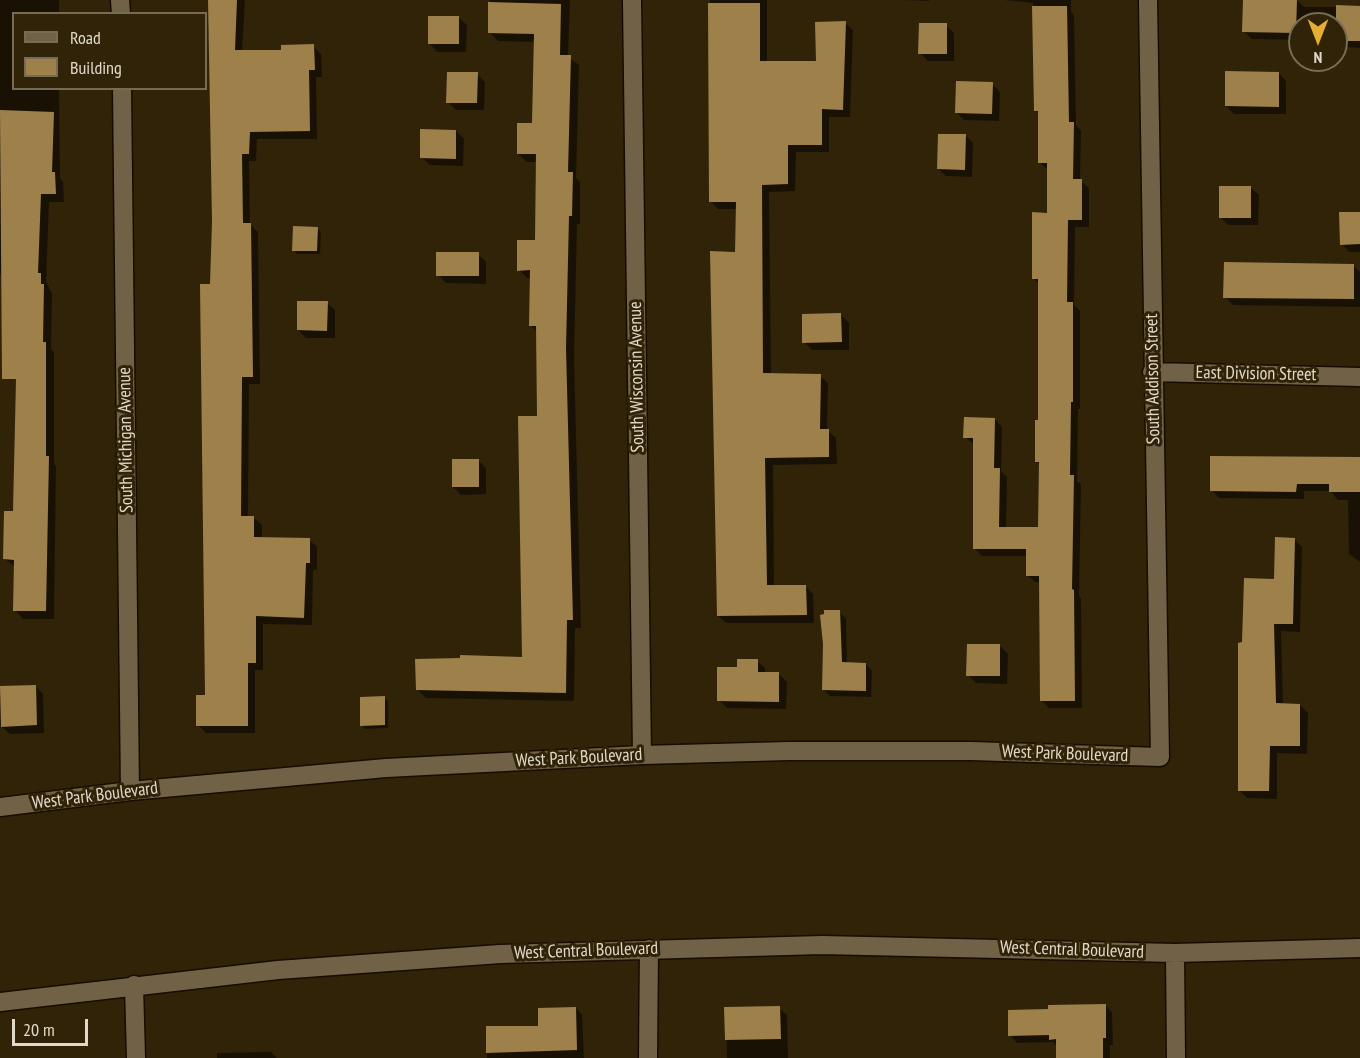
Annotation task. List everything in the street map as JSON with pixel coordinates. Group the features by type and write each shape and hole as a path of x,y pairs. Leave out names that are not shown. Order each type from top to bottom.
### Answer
{"street":[{"name":"South Wisconsin Avenue","path":"632,0 642,754"},
{"name":"South Addison Street","path":"1148,0 1152,372 1160,757"},
{"name":"South Michigan Avenue","path":"122,90 130,791"},
{"name":"East Division Street","path":"1152,372 1360,377"},
{"name":"West Park Boulevard","path":"0,807 130,791 386,768 642,754 960,751 1160,757"},
{"name":"West Central Boulevard","path":"0,1002 278,970 500,954 834,945 1175,953 1360,948"},
{"path":"648,1058 649,949"},
{"path":"1175,953 1176,1058"},
{"path":"134,985 135,1058"}],"building":[{"path":"208,0 237,0 235,50 281,50 281,45 314,44 315,70 309,70 310,131 250,132 249,154 242,154 243,223 251,223 253,377 242,377 241,516 254,516 254,537 310,538 310,563 306,563 304,618 256,616 256,663 248,663 248,726 196,726 196,695 205,695 200,284 210,284 212,222"},
{"path":"1243,0 1297,0 1297,12 1288,12 1288,33 1242,32"},
{"path":"488,2 561,4 560,55 571,55 568,172 573,172 572,216 569,216 566,348 573,620 567,620 566,693 416,690 415,659 460,658 460,655 522,657 518,416 537,416 536,326 529,326 530,270 517,271 517,240 535,240 536,154 517,154 517,123 532,123 534,34 488,33"},
{"path":"708,3 760,3 760,61 816,61 815,22 846,21 843,110 822,109 822,145 788,145 788,184 762,185 763,373 821,374 820,429 829,429 829,457 765,458 767,585 806,585 807,615 717,616 710,251 735,252 736,202 709,202"},
{"path":"1336,5 1360,6 1360,41 1348,41 1348,12 1336,12"},
{"path":"1032,6 1067,6 1069,122 1074,122 1073,179 1082,179 1082,220 1068,220 1067,302 1073,302 1070,475 1074,475 1072,589 1074,590 1075,701 1040,701 1039,576 1026,576 1026,549 973,549 973,438 963,438 964,417 995,418 994,468 1000,468 999,527 1038,527 1039,462 1035,462 1035,420 1038,420 1038,279 1032,279 1032,212 1047,213 1047,163 1038,163 1038,111 1034,111"},
{"path":"428,16 459,16 459,44 428,44"},
{"path":"919,23 947,23 947,54 918,54"},
{"path":"1225,71 1279,72 1279,107 1225,106"},
{"path":"447,72 478,72 477,103 446,103"},
{"path":"956,81 993,82 992,114 955,113"},
{"path":"0,110 54,112 52,172 55,172 56,194 41,194 38,273 41,273 41,284 44,284 46,456 49,456 46,611 13,611 14,560 3,559 4,511 13,511 16,379 2,379"},
{"path":"420,129 456,130 456,159 420,158"},
{"path":"938,134 966,134 965,170 937,169"},
{"path":"1219,186 1251,186 1251,218 1219,218"},
{"path":"1339,212 1360,212 1360,244 1340,245"},
{"path":"293,226 318,227 317,251 292,251"},
{"path":"436,252 479,252 479,276 436,276"},
{"path":"1224,262 1354,264 1354,299 1223,298"},
{"path":"297,301 328,301 327,331 297,330"},
{"path":"841,313 842,342 802,343 802,314"},
{"path":"1210,456 1360,457 1360,492 1329,492 1329,484 1297,484 1296,492 1210,491"},
{"path":"452,459 479,459 479,487 452,487"},
{"path":"1275,537 1295,538 1293,624 1274,624 1276,703 1300,704 1300,746 1270,746 1269,791 1238,791 1238,643 1242,642 1244,578 1274,579"},
{"path":"824,610 840,610 842,662 866,663 866,691 822,690 823,644 820,615 824,614"},
{"path":"967,644 1000,644 1000,676 966,676"},
{"path":"737,659 758,659 758,672 779,672 779,702 717,701 717,667 737,667"},
{"path":"36,685 37,725 1,727 0,686"},
{"path":"385,696 385,725 360,726 360,697"},
{"path":"1106,1004 1106,1038 1103,1038 1103,1058 1056,1058 1056,1039 1049,1040 1049,1035 1008,1036 1008,1010 1048,1009 1048,1005"},
{"path":"780,1006 781,1039 725,1040 724,1007"},
{"path":"576,1007 577,1050 486,1053 486,1026 538,1026 538,1008"}]}
